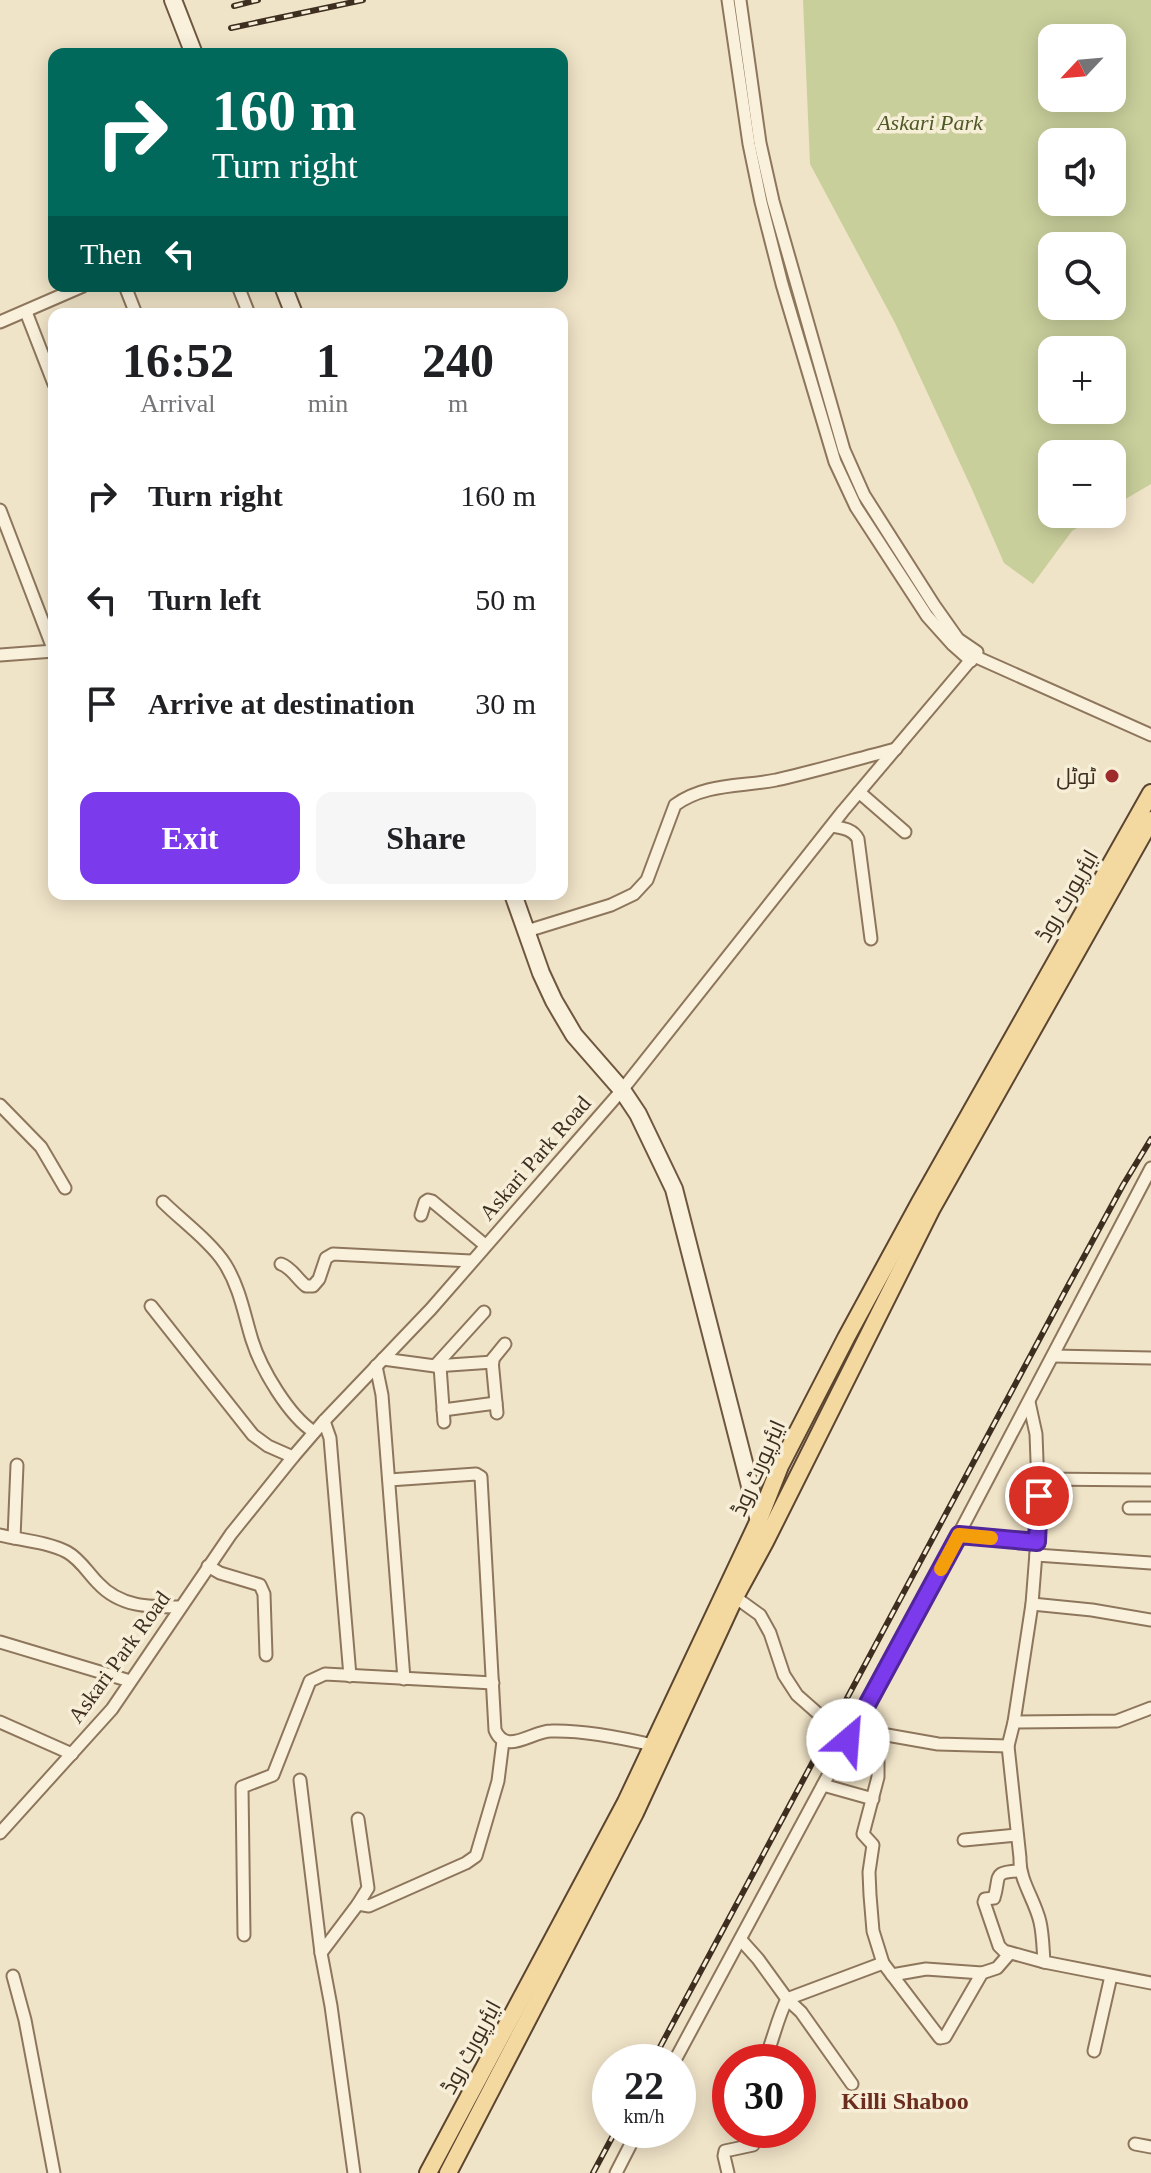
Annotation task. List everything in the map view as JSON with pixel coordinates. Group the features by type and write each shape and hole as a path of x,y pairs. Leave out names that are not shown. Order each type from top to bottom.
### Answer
{"main road":[{"name":"ایئرپورٹ روڈ","path":"428,2173 619,1816 758,1522 780,1466 868,1297 1151,793"},
{"name":"ایئرپورٹ روڈ","path":"448,2173 635,1813 735,1597 932,1208 1151,820"}],"street":[{"path":"173,0 192,48"},
{"path":"728,0 749,144 761,202 835,462 856,507 927,616 953,645 1151,735"},
{"path":"740,0 760,143 773,201 844,450 864,495 934,605 974,656"},
{"path":"0,322 70,292"},
{"path":"26,312 48,369"},
{"path":"0,510 48,635"},
{"path":"0,655 48,651"},
{"name":"Askari Park Road","path":"0,1833 112,1709 208,1566 293,1457 431,1309 622,1090 859,792 974,656"},
{"path":"527,931 611,905 634,894 647,880 675,805 685,797 708,789 773,780 896,749"},
{"path":"859,792 905,832"},
{"path":"832,826 856,834 858,839 871,939"},
{"path":"515,900 541,973 574,1035 622,1090 638,1114 674,1189 765,1542"},
{"path":"0,1105 41,1147 65,1188"},
{"path":"684,2044 900,1646 1151,1168"},
{"path":"421,1215 425,1202 432,1201 485,1245"},
{"path":"163,1202 224,1262 243,1302 252,1341 261,1362 294,1414 314,1432"},
{"path":"281,1264 289,1267 306,1286 313,1286 319,1279 326,1258 333,1254 471,1261"},
{"path":"151,1306 253,1435 268,1446 293,1457"},
{"path":"484,1312 437,1366 443,1416 497,1408 493,1362 505,1344"},
{"path":"1053,1356 1151,1358"},
{"path":"404,1679 379,1363 437,1366 493,1362"},
{"path":"1029,1401 1036,1434 1039,1514 1032,1604 1008,1746 1020,1871 1040,1923 1044,1962"},
{"path":"324,1421 330,1438 350,1676"},
{"path":"14,1538 17,1465"},
{"path":"389,1480 476,1474 481,1477 497,1736 503,1741 522,1740 551,1731 620,1738 653,1745"},
{"path":"1038,1479 1151,1480"},
{"path":"1129,1508 1151,1508"},
{"path":"0,1535 69,1553 107,1592 127,1603 145,1607 179,1607"},
{"path":"959,1535 1037,1542"},
{"path":"1036,1555 1151,1563"},
{"path":"208,1566 220,1573 260,1585 264,1594 266,1655"},
{"path":"735,1597 760,1615 770,1633 784,1675 797,1695 850,1734 876,1734 938,1744 1008,1746"},
{"path":"1032,1604 1151,1620"},
{"path":"0,1642 130,1681"},
{"path":"244,1935 242,1787 273,1775 310,1681 325,1674 493,1683"},
{"path":"1014,1722 1117,1721 1151,1708"},
{"path":"0,1722 72,1754"},
{"path":"876,1734 878,1767 863,1834 873,1845 869,1872 873,1931 883,1963 940,2038 945,2037 982,1973"},
{"path":"358,1904 369,1906 476,1856 498,1781 503,1741"},
{"path":"300,1780 321,1953 354,2173"},
{"path":"823,1785 873,1799"},
{"path":"321,1953 368,1888 358,1819"},
{"path":"964,1840 1017,1835"},
{"path":"1020,1871 999,1873 994,1898 985,1899 984,1902 999,1946 1004,1951 1151,1983"},
{"path":"741,1940 787,1999 801,2012 852,2084"},
{"path":"892,1975 926,1969 982,1973 997,1968 1010,1953"},
{"path":"772,2044 787,1999 883,1963"},
{"path":"13,1976 25,2020 54,2173"},
{"path":"1094,2051 1111,1976"},
{"path":"1135,2144 1151,2147"},
{"path":"616,2173 629,2148"},
{"path":"728,2173 725,2151 739,2148"}],"green space":[{"name":"Askari Park","path":"803,0 1151,0 1151,484 1126,499 1126,440 1038,440 1038,528 1077,528 1033,584 1004,563 895,323 810,164"}],"railway":[{"path":"234,6 258,0"},
{"path":"231,28 363,0"},
{"path":"662,2044 1069,1284 1151,1139"},
{"path":"593,2173 606,2148"}],"slow traffic":[{"path":"941,1569 959,1535 991,1538"}],"place":[{"name":"ٹوٹل","path":"1112,776"}],"district":[{"name":"Killi Shaboo","path":"905,2101"}],"route":[{"path":"848,1740 959,1535 1037,1542 1039,1496"}]}
